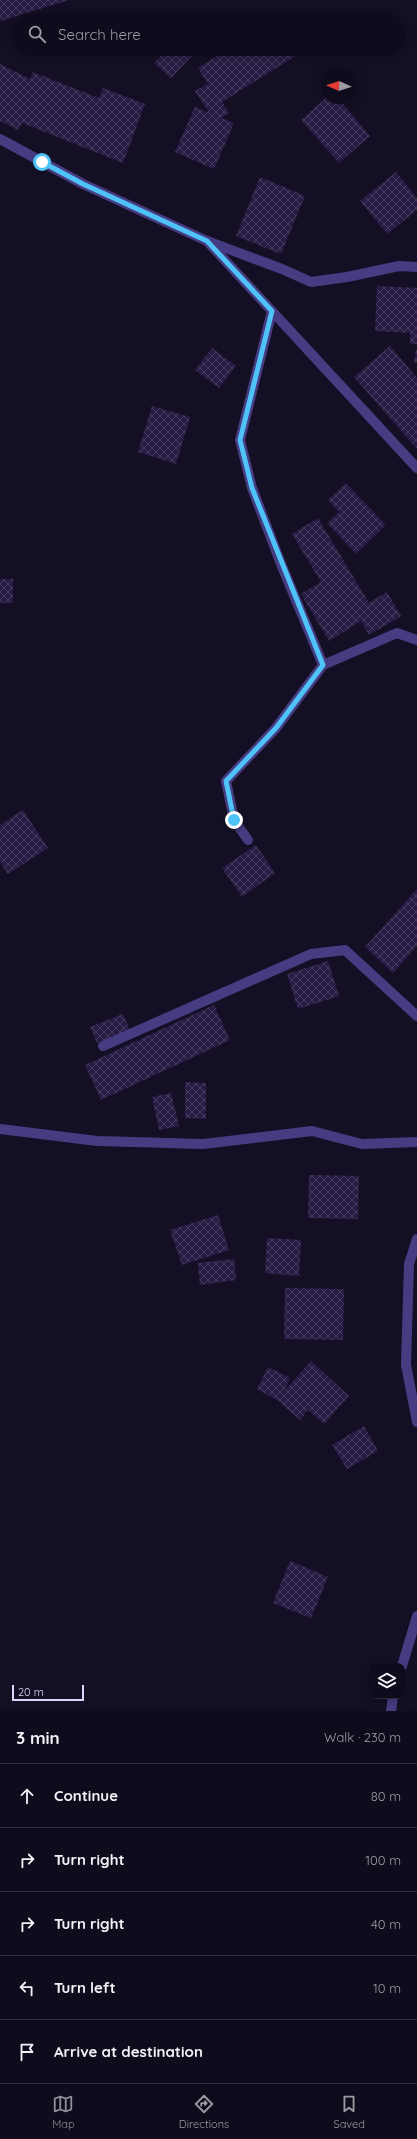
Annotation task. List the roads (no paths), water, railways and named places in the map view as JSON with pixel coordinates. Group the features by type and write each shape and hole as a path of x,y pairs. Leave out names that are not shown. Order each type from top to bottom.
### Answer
{"street":[{"path":"0,139 83,184 207,241 282,269 311,282 347,277 399,266 417,266"},
{"path":"207,241 417,468"},
{"path":"272,311 240,440 252,488 323,665"},
{"path":"248,840 234,820 226,781 276,728 323,665 397,633 417,640"},
{"path":"103,1046 311,954 345,950 417,1016"},
{"path":"0,1128 97,1141 203,1144 312,1131 362,1144 417,1142"},
{"path":"417,1239 409,1264 406,1365 417,1422"},
{"path":"403,1663 417,1616"},
{"path":"391,1711 393,1699"}]}
